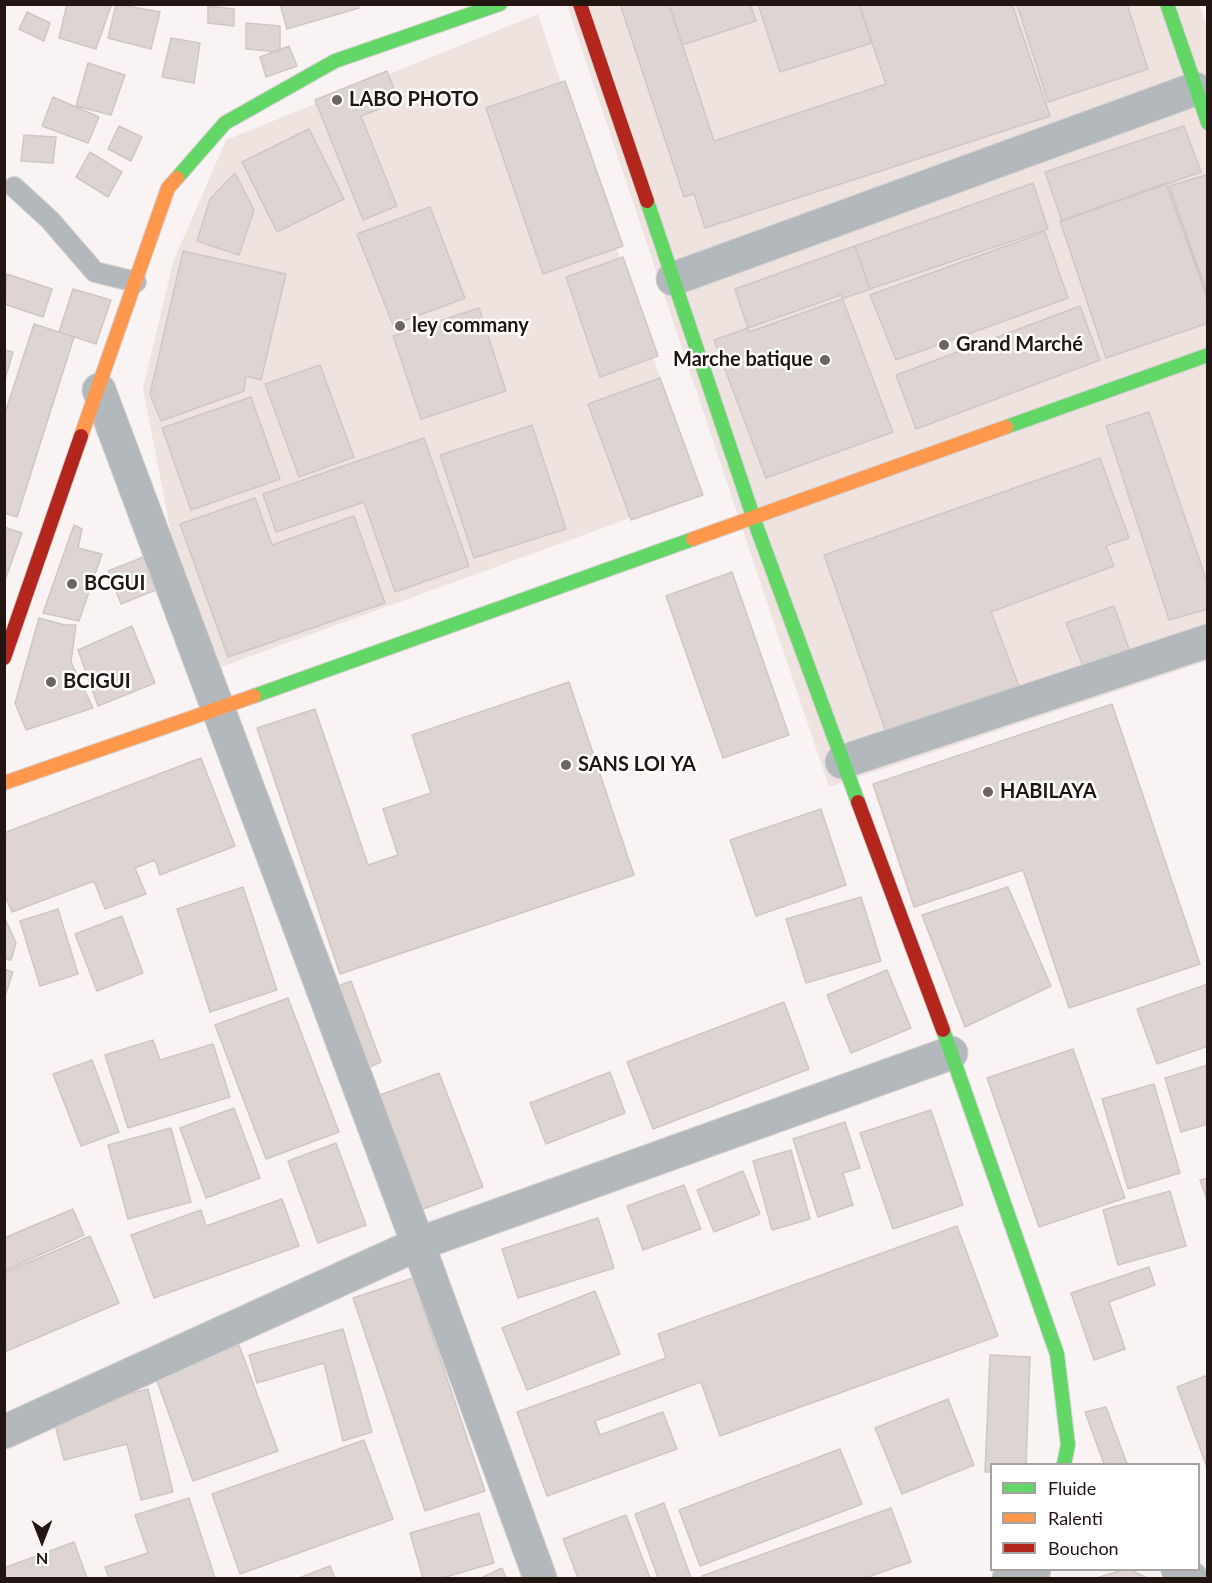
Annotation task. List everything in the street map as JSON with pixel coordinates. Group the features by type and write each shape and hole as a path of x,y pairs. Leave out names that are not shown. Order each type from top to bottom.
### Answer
{"main road":[{"path":"4,658 168,188 225,123 335,61 500,4"},
{"path":"580,4 754,518 951,1053 1056,1354 1068,1446 1064,1463"},
{"path":"1167,4 1208,123"},
{"path":"4,783 219,709 1208,355"}],"street":[{"path":"673,279 1195,89"},
{"path":"99,390 418,1244 540,1578"},
{"path":"842,762 1208,641"},
{"path":"4,1432 418,1244 951,1053"},
{"path":"1009,1578 1028,1571"}],"lane":[{"path":"14,187 50,220 95,272 136,282"}],"shaded area":[{"name":"Grand Marché","path":"567,5 1199,5 1208,28 1207,661 829,787"},
{"name":"ley commany","path":"538,14 699,493 221,667 171,533 143,389 173,262 226,140"}],"building":[{"path":"67,4 111,6 96,49 59,38"},
{"path":"116,4 160,12 151,49 108,38"},
{"path":"280,4 358,4 359,8 287,29"},
{"path":"620,4 669,4 714,141 886,84 859,4 1012,4 1050,116 705,228 694,194 684,197"},
{"path":"669,4 750,4 756,21 682,45"},
{"path":"758,4 859,4 872,43 780,72"},
{"path":"1017,4 1127,4 1148,69 1048,102"},
{"path":"208,6 234,9 234,26 208,23"},
{"path":"27,12 50,23 44,41 19,29"},
{"path":"246,23 280,26 280,52 246,49"},
{"path":"171,38 200,43 194,83 162,77"},
{"path":"289,46 297,66 266,77 260,57"},
{"path":"88,63 125,75 111,115 76,106"},
{"path":"387,71 399,101 361,116 397,206 363,220 315,100"},
{"path":"565,81 623,246 543,274 486,108"},
{"path":"53,97 99,117 88,143 42,126"},
{"path":"119,126 142,137 131,161 108,149"},
{"path":"1184,126 1201,172 1062,221 1045,172"},
{"path":"309,129 344,199 277,232 242,162"},
{"path":"24,135 56,137 53,163 21,161"},
{"path":"90,152 122,172 108,197 76,177"},
{"path":"235,173 254,210 239,255 197,241 210,199"},
{"path":"1206,175 1208,179 1208,296 1169,186"},
{"path":"1033,183 1048,229 870,289 855,246"},
{"path":"1166,183 1208,300 1208,323 1106,358 1060,221"},
{"path":"430,207 465,298 393,325 357,234"},
{"path":"1045,232 1068,298 896,360 870,295"},
{"path":"855,246 870,289 749,332 735,289"},
{"path":"183,251 286,274 261,380 246,376 244,391 161,421 150,394"},
{"path":"623,257 658,356 600,377 566,277"},
{"path":"7,274 52,289 43,317 4,304"},
{"path":"73,289 111,300 96,344 59,332"},
{"path":"841,295 893,432 766,478 714,340"},
{"path":"1080,306 1100,360 916,429 896,375"},
{"path":"479,308 506,391 421,419 393,336"},
{"path":"34,324 74,337 17,517 4,513 4,416"},
{"path":"4,350 13,352 4,383"},
{"path":"320,365 354,457 299,477 265,384"},
{"path":"660,378 703,495 631,520 588,404"},
{"path":"251,397 280,479 191,510 162,428"},
{"path":"1149,412 1208,585 1208,609 1169,620 1106,426"},
{"path":"532,425 566,529 474,558 440,455"},
{"path":"424,438 469,566 395,592 364,502 276,532 263,494"},
{"path":"1100,458 1129,538 1106,546 1114,566 991,612 1020,689 887,735 824,555"},
{"path":"255,498 272,545 354,516 385,603 228,657 180,524"},
{"name":"BCGUI","path":"74,525 82,529 78,548 102,554 79,621 43,613"},
{"path":"4,527 22,533 4,583"},
{"path":"151,554 163,587 121,604 108,571"},
{"path":"732,572 789,735 723,758 666,596"},
{"path":"1114,606 1129,649 1083,666 1066,623"},
{"name":"BCIGUI","path":"39,618 65,625 76,625 71,662 93,708 26,730 15,703"},
{"path":"132,626 155,683 98,706 78,650"},
{"path":"569,682 634,875 340,974 257,728 315,709 368,865 398,855 383,809 431,793 412,735"},
{"path":"1112,704 1200,964 1069,1008 1023,870 914,907 873,784"},
{"path":"201,758 235,846 160,875 155,860 135,868 146,894 105,909 94,881 12,912 4,894 4,833"},
{"path":"821,809 846,885 756,916 730,840"},
{"path":"243,887 277,990 210,1012 177,909"},
{"path":"1008,887 1051,986 965,1027 922,915"},
{"path":"861,897 881,961 806,983 786,919"},
{"path":"58,909 78,974 40,986 20,921"},
{"path":"4,916 16,943 11,960 4,959"},
{"path":"122,916 143,973 97,991 75,934"},
{"path":"4,969 13,972 4,999"},
{"path":"887,970 911,1028 851,1053 827,995"},
{"path":"351,981 381,1062 362,1070 333,988"},
{"path":"1208,984 1208,1046 1157,1064 1137,1009"},
{"path":"288,998 339,1132 266,1159 215,1025"},
{"path":"784,1002 809,1069 653,1129 627,1062"},
{"path":"153,1040 160,1060 213,1044 230,1097 128,1128 105,1055"},
{"path":"1073,1049 1125,1198 1039,1227 987,1078"},
{"path":"92,1060 119,1132 81,1146 53,1074"},
{"path":"1208,1065 1208,1124 1181,1132 1165,1078"},
{"path":"610,1072 625,1113 546,1144 530,1103"},
{"path":"439,1073 483,1187 423,1209 380,1095"},
{"path":"1154,1084 1180,1173 1128,1189 1102,1099"},
{"path":"234,1108 260,1178 206,1198 180,1128"},
{"path":"931,1110 963,1205 893,1229 860,1133"},
{"path":"845,1122 860,1168 843,1173 853,1205 818,1217 793,1139"},
{"path":"171,1128 191,1202 128,1219 108,1145"},
{"path":"336,1143 366,1225 318,1243 288,1161"},
{"path":"791,1150 810,1219 772,1230 753,1161"},
{"path":"743,1171 760,1214 714,1232 697,1190"},
{"path":"1208,1178 1208,1202 1200,1180"},
{"path":"684,1185 701,1229 643,1250 627,1206"},
{"path":"1170,1191 1186,1246 1118,1265 1103,1210"},
{"path":"282,1199 299,1246 154,1298 131,1235 201,1210 206,1226"},
{"path":"73,1209 84,1235 4,1271 4,1238"},
{"path":"598,1218 614,1268 518,1298 502,1249"},
{"path":"957,1226 998,1336 720,1436 701,1382 595,1421 600,1435 663,1412 677,1449 547,1496 517,1412 666,1358 658,1334"},
{"path":"90,1236 119,1303 4,1352 4,1273"},
{"path":"1149,1267 1155,1285 1109,1302 1125,1349 1094,1360 1071,1293"},
{"path":"413,1278 485,1491 425,1511 353,1298"},
{"path":"595,1291 620,1354 527,1390 502,1328"},
{"path":"343,1329 372,1432 343,1441 324,1363 257,1383 249,1355"},
{"path":"239,1345 278,1451 193,1481 155,1375"},
{"path":"990,1355 1030,1357 1026,1463 990,1463 990,1472 985,1472"},
{"path":"1208,1375 1208,1470 1177,1387"},
{"path":"148,1389 173,1492 141,1500 127,1444 64,1460 52,1413"},
{"path":"948,1399 974,1465 902,1494 875,1428"},
{"path":"1106,1407 1127,1463 1104,1463 1085,1412"},
{"path":"364,1440 393,1519 240,1574 212,1494"},
{"path":"840,1449 862,1504 700,1566 679,1510"},
{"path":"189,1498 215,1578 109,1578 105,1567 148,1553 135,1515"},
{"path":"664,1503 691,1578 658,1578 635,1514"},
{"path":"891,1508 911,1562 865,1578 702,1578 702,1576"},
{"path":"479,1513 494,1563 442,1578 423,1578 410,1533"},
{"path":"626,1515 650,1578 578,1578 563,1539"},
{"path":"74,1542 87,1578 4,1578 4,1568"},
{"path":"330,1566 335,1578 299,1578"},
{"path":"502,1568 506,1578 481,1578"},
{"path":"1120,1571 1133,1571 1147,1578 1096,1578"}],"traffic: fast":[{"path":"177,178 225,123 335,61 500,4"},
{"path":"1167,4 1208,123"},
{"path":"647,201 757,528 858,802"},
{"path":"1006,427 1208,355"},
{"path":"254,696 693,539"},
{"path":"943,1030 1057,1354 1068,1445 1064,1463"}],"traffic: slow":[{"path":"81,436 168,188 177,178"},
{"path":"693,539 1006,427"},
{"path":"4,783 254,696"}],"traffic: jam":[{"path":"580,4 647,201"},
{"path":"4,658 81,436"},
{"path":"858,802 943,1030"}],"place":[{"name":"LABO PHOTO","path":"337,100"},
{"name":"ley commany","path":"400,326"},
{"name":"Grand Marché","path":"944,345"},
{"name":"Marche batique","path":"825,360"},
{"name":"BCGUI","path":"72,584"},
{"name":"BCIGUI","path":"51,682"},
{"name":"SANS LOI YA","path":"566,765"},
{"name":"HABILAYA","path":"988,792"}]}
